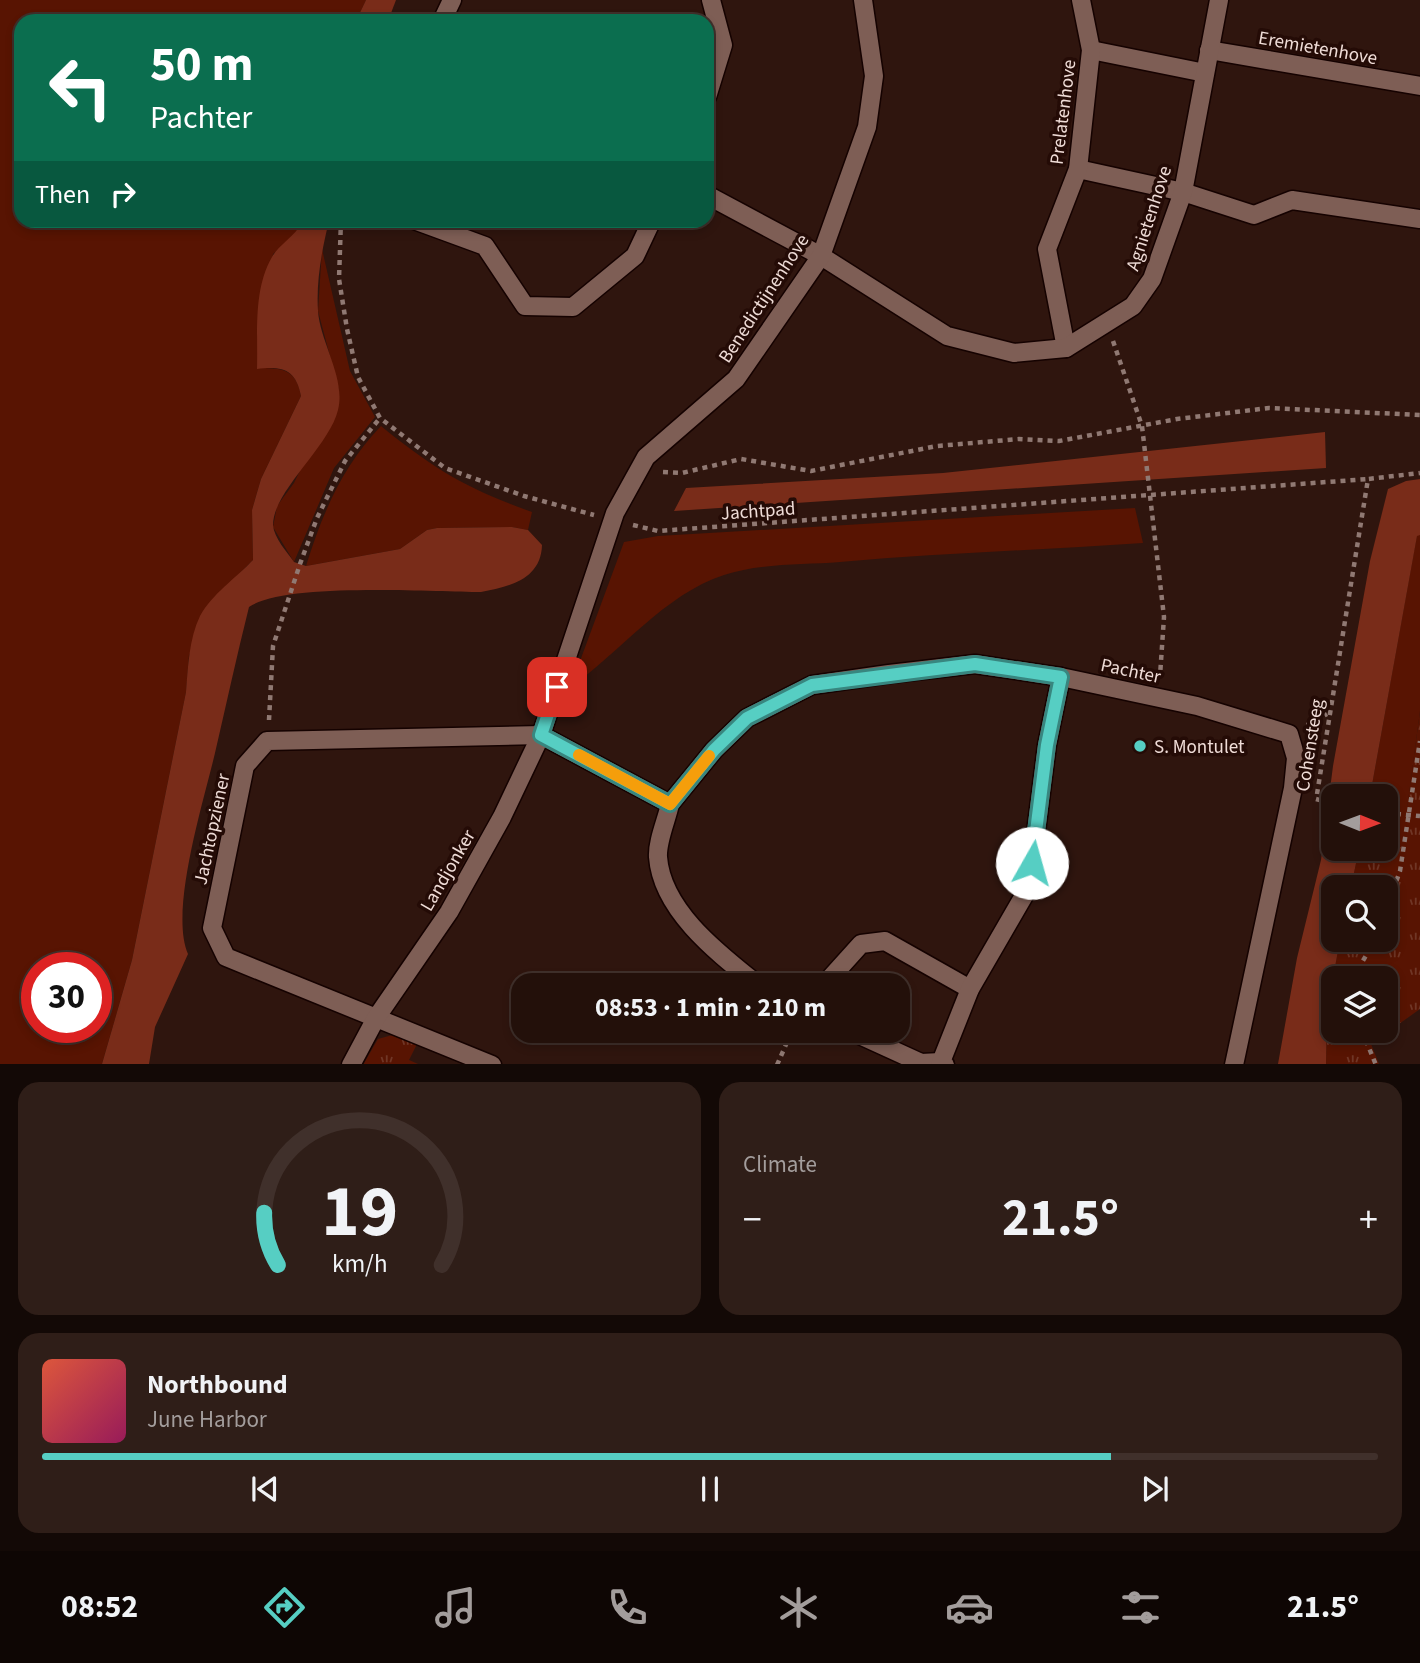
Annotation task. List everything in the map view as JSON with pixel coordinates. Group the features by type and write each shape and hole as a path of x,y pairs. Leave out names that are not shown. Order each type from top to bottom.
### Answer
{"street":[{"path":"710,0 723,45 714,74"},
{"name":"Benedictijnenhove","path":"541,735 613,520 638,470 646,457 736,379 821,256 867,127 874,76 863,0"},
{"name":"Prelatenhove","path":"1066,348 1047,249 1078,169 1091,50 1081,0"},
{"name":"Agnietenhove","path":"714,199 821,256 947,336 1014,353 1066,348 1133,306 1152,279 1183,192 1219,0"},
{"path":"1091,50 1205,72"},
{"name":"Eremietenhove","path":"1209,50 1420,86"},
{"path":"1078,169 1183,192 1254,215 1292,200 1420,219"},
{"path":"436,228 485,246 525,306 573,307 635,256 648,228"},
{"name":"Pachter","path":"670,804 714,750 747,718 812,685 975,664 1061,677 1197,706 1289,734 1296,758 1293,788 1234,1064"},
{"path":"877,1043 921,1063 943,1063 970,989 1030,887 1047,745 1061,677"},
{"path":"267,741 541,735 670,804 658,856 670,893 701,940 743,973"},
{"name":"Landjonker","path":"352,1064 376,1018 449,912 502,817 541,735"},
{"name":"Jachtopziener","path":"267,741 245,766 212,928 226,957 376,1018"},
{"path":"835,973 861,944 885,941 970,989"},
{"path":"376,1018 490,1064"}],"path":[{"name":"Jachtpad","path":"341,228 339,279 346,330 358,377 380,418 445,468 524,496 658,531 1368,479"},
{"path":"1107,324 1142,426 1164,617 1159,698"},
{"path":"638,470 682,473 741,459 811,471 937,446 1019,439 1059,441 1269,408 1420,415"},
{"path":"267,741 273,646 289,593 317,518 345,461 380,418"},
{"path":"1368,479 1420,473"},
{"name":"Cohensteeg","path":"1313,813 1368,479"},
{"path":"1398,876 1420,741"},
{"path":"1316,799 1321,801"},
{"path":"1398,814 1420,816"},
{"path":"776,1064 786,1043"},
{"path":"1367,1043 1376,1064"}],"green space":[{"path":"0,0 366,0 359,14 14,14 14,228 299,228 294,236 273,254 257,368 280,369 291,375 301,396 261,479 252,510 253,560 237,576 189,655 186,692 132,960 112,1029 112,952 21,952 21,1043 108,1043 102,1064 0,1064"},
{"path":"322,249 350,371 375,417 334,468 294,562 273,527 277,506 294,483 339,390 318,311"},
{"path":"381,426 452,476 488,495 532,512 528,530 512,527 437,528 427,530 400,549 306,566 335,491 356,457"},
{"path":"1135,508 1143,543 782,565 752,568 724,575 682,596 570,688 624,542 658,536"},
{"path":"1417,535 1420,535 1420,711 1407,809 1398,807 1398,784 1372,784"},
{"path":"1420,711 1420,1009 1398,1025 1398,966 1335,966 1338,952 1398,952 1398,875 1354,875 1356,861 1398,861 1398,807 1407,808"},
{"path":"396,1034 417,1044 409,1060 418,1064 364,1064 378,1039"},
{"path":"1326,1043 1372,1043 1379,1064 1326,1064"}],"shaded area":[{"path":"366,0 396,0 391,14 359,14"},
{"path":"298,228 327,228 320,265 318,311 336,373 340,398 333,424 291,483 275,512 274,530 294,562 306,566 400,549 427,530 437,528 512,527 528,530 542,545 540,557 536,566 521,580 481,592 325,591 267,599 249,607 190,855 183,911 183,935 188,954 155,1027 149,1064 102,1064 108,1043 112,1043 112,1029 132,960 186,692 193,634 200,616 211,600 253,560 252,510 261,479 301,396 296,380 286,371 274,368 257,369 259,297 266,270 275,252"},
{"path":"1325,432 1326,468 674,511 686,488 943,473"},
{"path":"1420,479 1420,535 1417,536 1372,784 1331,784 1370,561 1388,489 1406,481"},
{"path":"1321,860 1356,861 1354,875 1321,875 1321,952 1338,952 1335,966 1321,966 1321,1043 1326,1043 1326,1064 1278,1064 1297,958"}],"slow traffic":[{"path":"579,755 670,804 709,756"}],"place":[{"name":"S. Montulet","path":"1140,746"}],"route":[{"path":"557,687 541,735 670,804 714,750 747,718 812,685 975,664 1061,677 1047,745 1032,863"}]}
